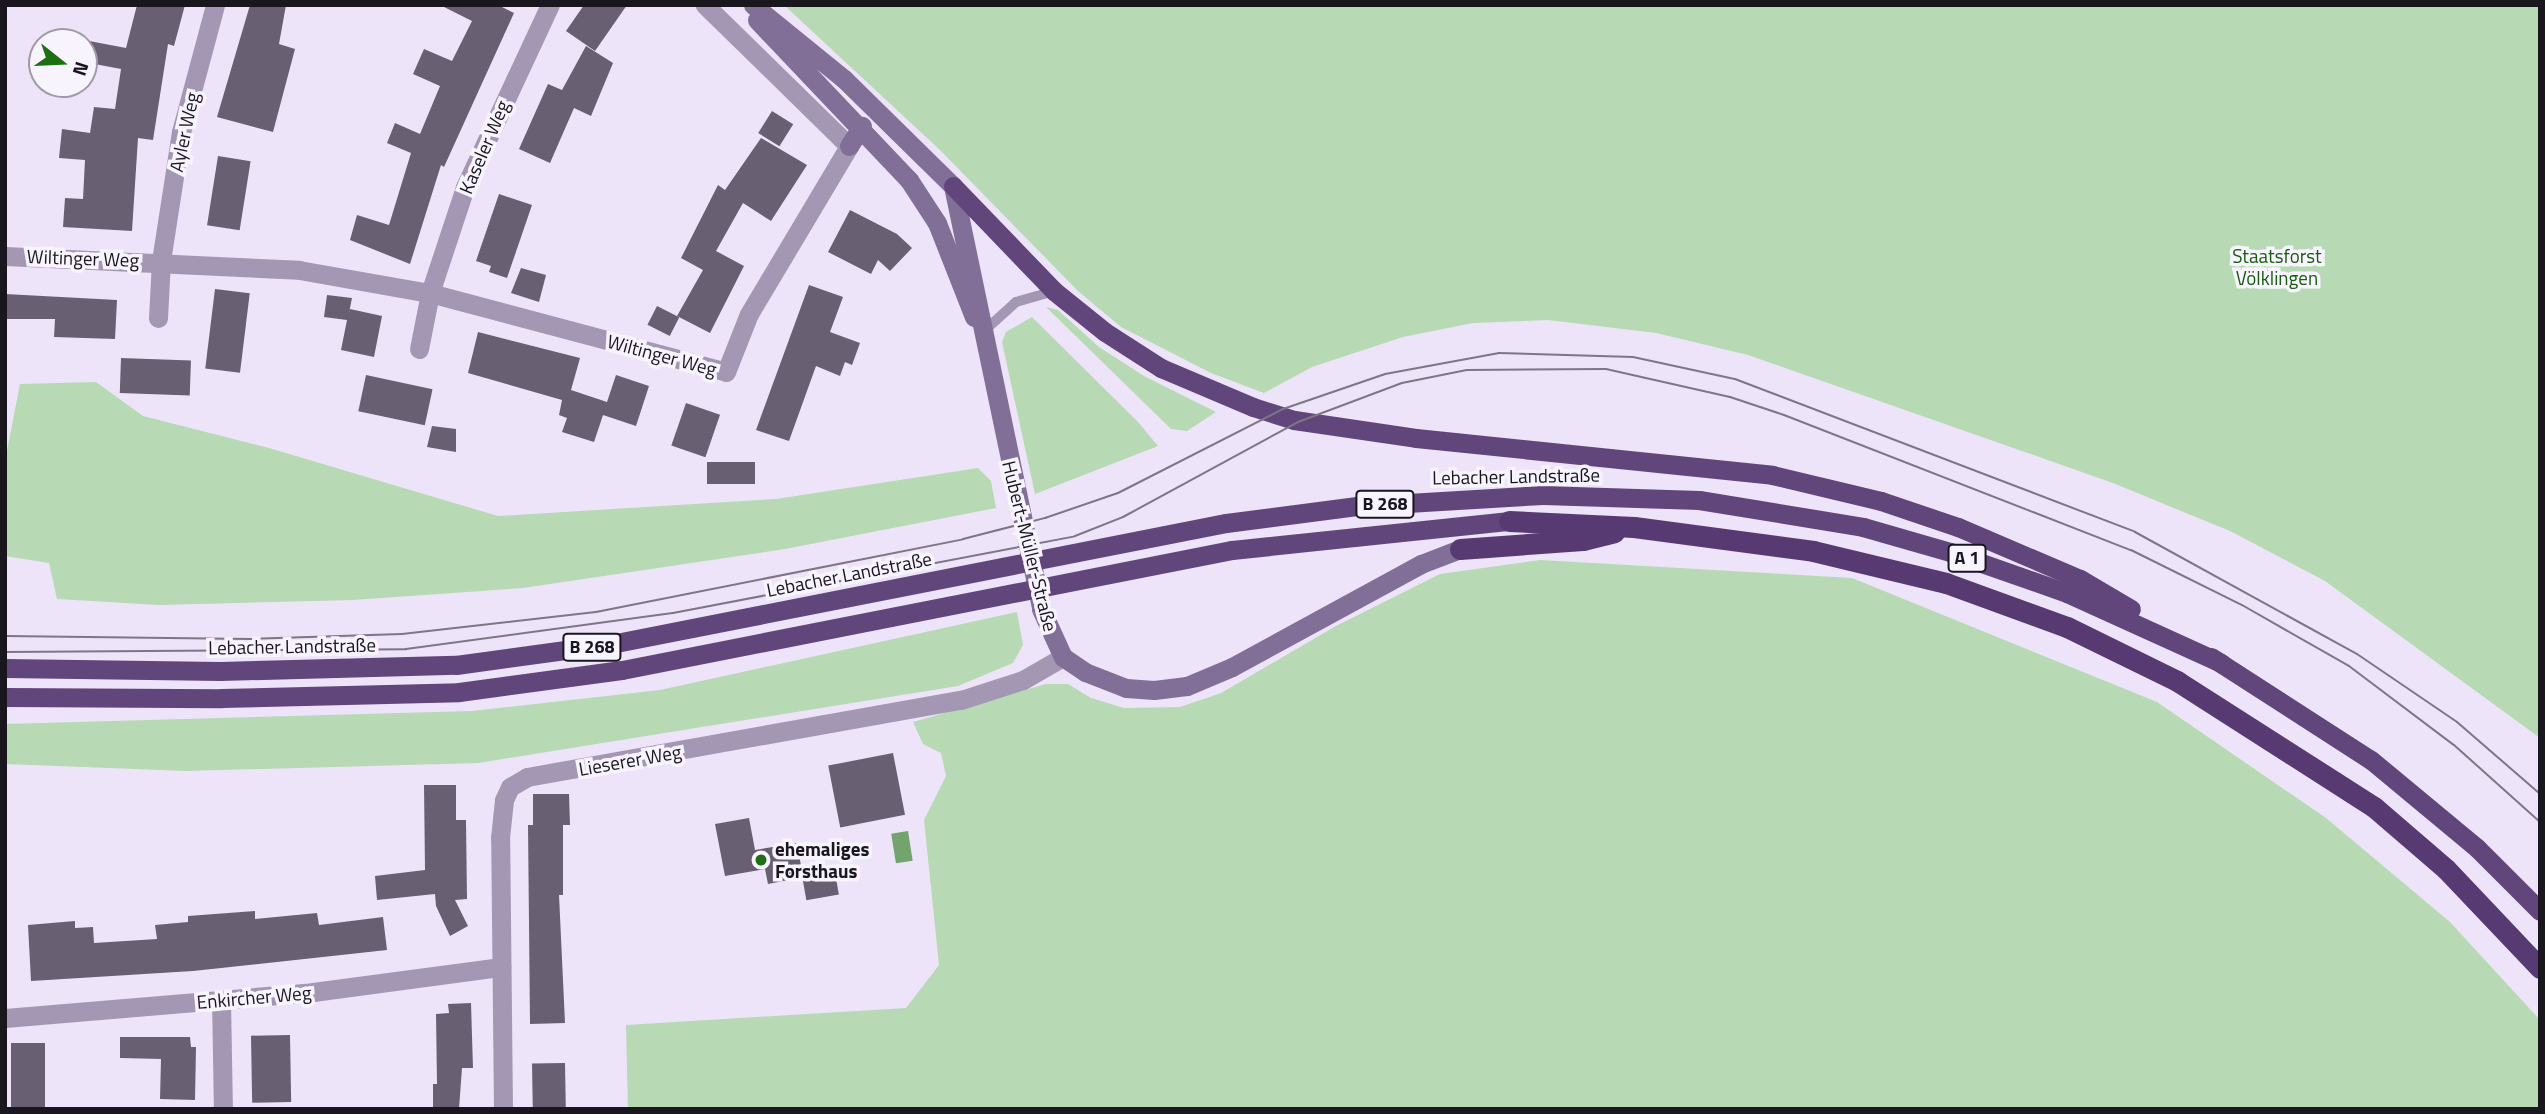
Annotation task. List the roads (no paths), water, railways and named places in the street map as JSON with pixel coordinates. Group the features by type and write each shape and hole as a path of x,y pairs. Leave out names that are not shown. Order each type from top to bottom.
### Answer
{"highway":[{"path":"953,186 1054,291 1128,349 1199,386 1294,420 1416,438 1772,475 1881,501 1958,527 2080,579 2221,663"},
{"name":"Lebacher Landstraße","path":"5,668 220,671 456,665 616,643 1239,521 1458,498 1543,495 1699,500"},
{"name":"A 1","path":"1699,500 1781,510 1950,552 2067,593 2221,663 2371,760 2477,848 2540,911"},
{"name":"B 268","path":"5,697 459,692 634,668 1232,550 1509,521 1634,527"},
{"path":"1460,549 1583,540 1634,527"},
{"name":"A 1","path":"1634,527 1873,562 2014,605 2125,653 2248,723 2374,807 2446,869 2540,968"}],"main road":[{"name":"Hubert-Müller-Straße","path":"744,5 797,65 862,126 909,180 937,223 982,334"},
{"path":"753,5 844,79 953,186"},
{"path":"849,146 862,126"},
{"name":"Hubert-Müller-Straße","path":"953,186 980,301 982,334 1012,475 1052,639 1063,657 1085,672 1126,688 1187,685 1232,667 1421,564 1460,549"}],"street":[{"name":"Ayler Weg","path":"161,261 181,132 215,5"},
{"name":"Kaseler Weg","path":"430,293 466,187 550,5"},
{"path":"705,5 849,146"},
{"name":"Wiltinger Weg","path":"5,256 161,261 299,270 430,293 726,372 749,314 849,146"},
{"name":"Wiltinger Weg","path":"158,318 161,261"},
{"path":"419,349 430,293"},
{"name":"Lieserer Weg","path":"503,1109 500,838 504,800 510,787 527,777 961,699 1023,680 1063,657"},
{"name":"Enkircher Weg","path":"5,1018 313,992 501,967"},
{"path":"221,999 223,1109"}],"lane":[{"path":"982,334 1016,302 1054,291"}],"tram line":[{"path":"5,636 250,639 402,634 596,612 963,539 1045,518 1118,493 1283,409 1385,374 1499,353 1633,357 1735,379 2135,532 2357,654 2457,722 2540,794"},
{"path":"5,652 406,649 673,613 1075,536 1123,517 1298,422 1402,383 1467,370 1606,369 1730,397 1784,415 2131,550 2242,605 2349,666 2454,745 2540,822"}],"place":[{"name":"ehemaliges Forsthaus","path":"761,860"}],"park label":[{"name":"Staatsforst Völklingen","path":"2277,267"}]}
